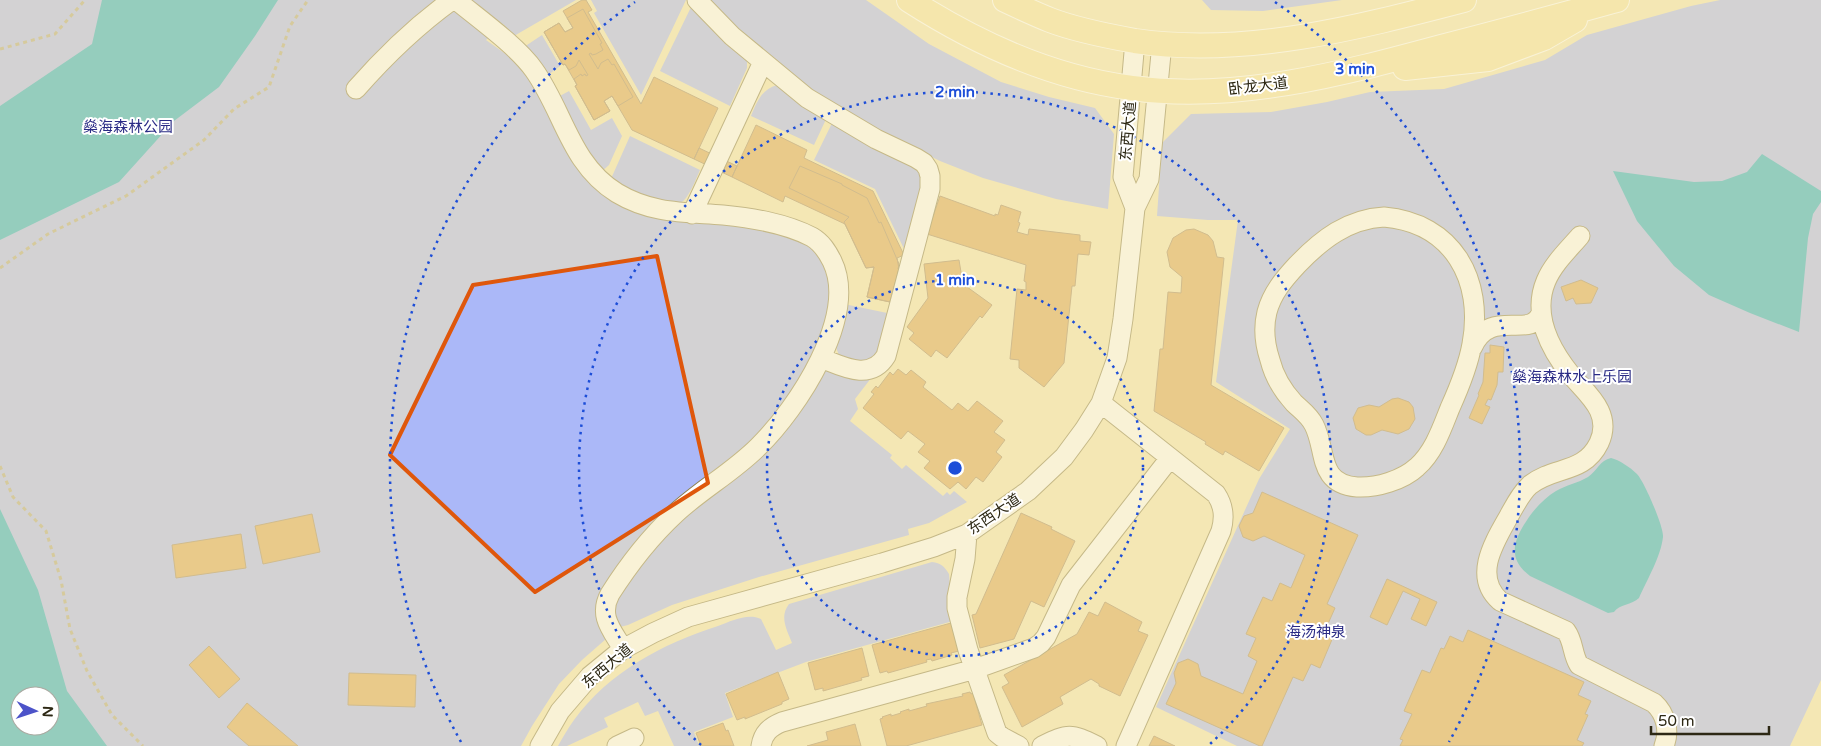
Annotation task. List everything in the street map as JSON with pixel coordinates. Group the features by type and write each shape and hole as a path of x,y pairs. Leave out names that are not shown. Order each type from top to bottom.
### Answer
{"main road":[{"name":"卧龙大道","path":"909,0 937,18 994,47 1049,69 1102,83 1131,88 1158,91 1216,92 1282,84 1339,74 1435,66 1488,59 1544,38 1611,2"},
{"path":"1005,0 1051,20 1098,33 1162,43 1212,45 1278,41 1379,22 1464,0"},
{"path":"1042,0 1098,33"}],"street":[{"path":"356,89 376,65 428,17 452,0"},
{"path":"456,0 515,50 534,70 580,156 590,171 604,184 619,194 657,210 723,215 769,222 787,227 819,242 834,265 838,280 840,298 836,318 821,358 801,396 774,430 740,465 678,511 640,550 610,594 605,608 607,620 623,649"},
{"path":"697,0 732,36 807,98 876,139 916,158 924,163 928,169 930,189 886,356 876,368 864,371 855,370 821,358"},
{"name":"东西大道","path":"540,746 560,711 590,676 623,649 688,617 882,563 934,547 966,534 1028,491 1064,457 1101,403 1117,358 1124,319 1135,208 1123,177 1135,40"},
{"path":"1135,208 1149,179 1162,43"},
{"path":"692,214 764,62"},
{"path":"1370,218 1401,219 1415,223 1442,239 1451,247 1461,261 1467,273 1472,294 1474,314 1471,349 1462,381 1440,433 1425,458 1408,474 1382,483 1357,487 1340,482 1331,476 1325,467 1318,433 1313,422 1294,403 1276,376 1270,361 1264,330 1267,312 1275,293 1293,270 1325,238 1340,229 1370,218"},
{"path":"1549,341 1541,313 1541,295 1546,280 1554,267 1580,236"},
{"path":"1472,294 1482,310 1496,321 1534,328 1540,331 1549,341 1570,373 1592,397 1598,406 1602,421 1600,441 1594,452 1585,462 1573,468 1544,476 1524,491 1489,554 1487,581 1494,596 1500,601 1566,631 1572,640 1579,665 1654,702 1660,708 1667,725 1664,746"},
{"path":"1471,349 1478,335 1485,330 1493,326 1537,321 1541,313"},
{"path":"1101,403 1216,494 1222,506 1224,521 1126,746"},
{"path":"761,746 765,734 772,726 782,722 975,668 1034,648 1046,637 1071,585 1170,458"},
{"path":"966,534 965,559 957,597 957,608 997,733 1002,738 1019,746"},
{"path":"1042,746 1054,739 1071,736 1097,746"}],"path":[{"path":"0,49 55,34 85,0"},
{"path":"0,268 48,234 126,196 204,140 234,109 268,87 290,26 308,0"},
{"path":"0,466 13,497 46,532 61,580 70,629 87,672 112,715 143,746"}],"highlighted area":[{"path":"657,256 708,483 535,592 390,455 473,285"}],"green space":[{"name":"燊海森林公园","path":"0,0 576,0 514,36 503,24 486,40 513,59 524,71 536,87 557,131 655,217 676,221 740,225 770,230 810,245 821,257 831,289 823,333 781,414 608,586 606,639 559,684 521,746 0,746"},
{"path":"591,0 686,0 641,95 594,13 597,11"},
{"path":"709,0 866,0 929,44 1001,82 1049,97 1095,108 1114,134 1108,209 1056,199 983,178 940,161 879,131 812,90 738,29"},
{"path":"1202,0 1342,0 1263,11 1211,10"},
{"path":"1720,0 1821,0 1821,680 1790,746 1237,746 1156,707 1259,479 1290,429 1216,382 1238,220 1157,216 1162,143 1191,114 1271,112 1370,92 1444,89 1545,60 1587,35 1691,6"},
{"path":"693,3 747,59 747,68 730,106 660,71"},
{"path":"542,35 560,66 548,75 524,47"},
{"path":"777,85 784,86 828,115 814,145 751,116 763,93"},
{"path":"569,91 591,130 612,118 622,136 609,165 600,173 558,97"},
{"path":"834,119 914,162 925,176 907,255 875,189 814,160"},
{"path":"630,136 700,170 686,198 679,203 660,203 610,181"},
{"path":"844,304 892,314 873,363 841,358 837,352 835,338"},
{"path":"826,370 875,373 855,399 858,409 850,421 892,455 890,458 902,469 906,465 943,496 947,492 950,495 954,491 967,502 929,523 908,529 909,535 759,577 672,605 628,625 620,627 612,622 612,599 630,571 819,374"},
{"path":"932,562 942,565 949,574 953,621 806,662 725,693 733,717 694,732 699,746 674,746 658,711 645,716 638,702 604,718 608,727 567,746 558,746 574,720 603,688 620,674 657,651 697,633 745,617 761,619 776,650 792,643 784,619 789,604"}],"shaded area":[{"path":"102,0 278,0 219,87 174,121 119,182 0,240 0,106 92,44"},
{"path":"1762,154 1821,191 1821,202 1813,214 1808,238 1799,332 1709,295 1674,266 1637,221 1613,171 1694,182 1722,181 1747,172"},
{"path":"1611,458 1628,466 1640,478 1649,494 1663,537 1657,560 1639,598 1619,607 1614,612 1608,613 1530,576 1522,569 1518,562 1515,548 1519,533 1541,503 1556,491 1588,477 1601,463"},
{"path":"0,509 38,590 67,691 107,746 0,746"}],"building":[{"path":"582,0 586,0 592,10 588,12 641,104 654,77 718,108 694,159 632,130 612,96 604,101 610,111 594,120 575,86 577,85 544,32 559,23 565,32 573,28 563,11"},
{"path":"583,9 602,43 600,44 603,50 596,54 589,54 598,69 601,63 608,59 612,65 614,64 633,97 618,106 612,96 604,101 610,111 594,120 575,86 577,85 574,79 581,74 582,76 588,75 579,60 576,66 569,70 565,64 563,65 544,32 559,23 565,32 573,28 567,18"},
{"path":"756,125 807,150 804,158 873,191 904,255 897,258 899,269 890,302 867,297 874,267 866,268 845,224 785,196 783,202 732,177"},
{"path":"699,148 737,166 732,177 694,159"},
{"path":"800,166 842,184 867,198 879,223 881,222 899,264 890,302 867,297 874,267 866,268 844,222 849,217 789,188"},
{"path":"940,196 995,216 995,214 998,215 1001,205 1021,212 1017,232 1028,235 1029,229 1080,235 1080,241 1091,242 1089,255 1078,254 1075,286 1072,286 1064,363 1044,387 1019,368 1019,360 1010,359 1017,289 1026,290 1026,282 1024,281 1026,265 927,234"},
{"path":"1194,229 1208,235 1213,241 1217,257 1224,258 1211,385 1284,428 1259,471 1225,451 1223,455 1205,444 1206,442 1154,411 1160,349 1163,349 1168,292 1181,293 1182,277 1170,267 1167,252 1173,238 1186,230"},
{"path":"959,260 963,284 992,305 982,318 980,316 947,358 936,350 931,357 909,339 914,333 907,327 928,298 924,264"},
{"path":"1581,280 1598,288 1591,303 1576,304 1573,298 1566,301 1561,287"},
{"path":"1490,345 1504,347 1503,372 1498,372 1497,385 1491,400 1488,399 1485,405 1490,407 1482,424 1469,418 1483,382 1485,353 1490,353"},
{"path":"898,369 906,375 911,370 926,382 923,387 952,410 958,403 968,411 977,401 1003,421 994,432 1005,440 996,452 1002,457 983,482 976,477 966,489 958,482 950,489 924,468 930,461 918,452 925,444 908,431 901,439 863,408 874,394 871,392 876,386 878,388 890,372 893,375"},
{"path":"1398,398 1409,402 1413,407 1415,419 1409,429 1398,434 1382,430 1366,435 1356,429 1353,418 1358,408 1369,405 1379,407 1392,399"},
{"path":"1262,492 1358,535 1327,604 1335,608 1327,626 1336,630 1320,668 1311,664 1303,681 1293,677 1262,746 1260,746 1166,704 1176,683 1174,673 1178,663 1188,659 1198,664 1201,676 1243,694 1257,661 1248,656 1256,638 1246,634 1263,597 1272,601 1280,583 1291,588 1305,555 1264,536 1253,541 1243,537 1239,526 1244,516 1253,513"},
{"path":"1021,513 1052,527 1051,529 1075,541 1044,607 1031,601 1014,639 980,648 972,615 976,614"},
{"path":"312,514 320,552 263,564 255,526"},
{"path":"241,534 246,568 176,578 172,545"},
{"path":"1387,579 1437,602 1426,626 1411,619 1420,599 1403,591 1387,625 1370,617"},
{"path":"1105,602 1142,622 1138,631 1148,635 1120,696 1099,686 1099,684 1091,679 1060,697 1063,704 1022,727 1002,687 1009,683 1004,675 1077,634 1089,612 1098,616"},
{"path":"951,623 959,651 932,661 931,659 926,660 927,662 888,673 887,671 880,673 872,645"},
{"path":"1468,630 1584,682 1578,695 1591,701 1585,714 1588,715 1577,740 1584,743 1582,746 1400,746 1403,740 1400,739 1412,714 1404,711 1422,670 1430,673 1441,648 1444,649 1450,636 1463,642"},
{"path":"209,646 240,679 219,698 189,665"},
{"path":"862,648 869,676 861,678 862,680 823,691 823,688 815,690 808,663"},
{"path":"778,672 789,699 782,702 782,704 745,719 745,717 737,720 726,694"},
{"path":"349,673 416,675 415,707 348,705"},
{"path":"970,692 971,694 973,693 982,725 906,746 887,746 880,719 882,717 927,706 926,704 963,696 962,694"},
{"path":"247,703 298,746 249,746 227,727"},
{"path":"723,723 734,746 701,746 696,733"},
{"path":"855,724 861,746 807,746 828,740 826,732"},
{"path":"1154,736 1175,746 1149,746"}],"park label":[{"name":"燊海森林水上乐园","path":"1572,377"},
{"name":"海汤神泉","path":"1316,632"}]}
